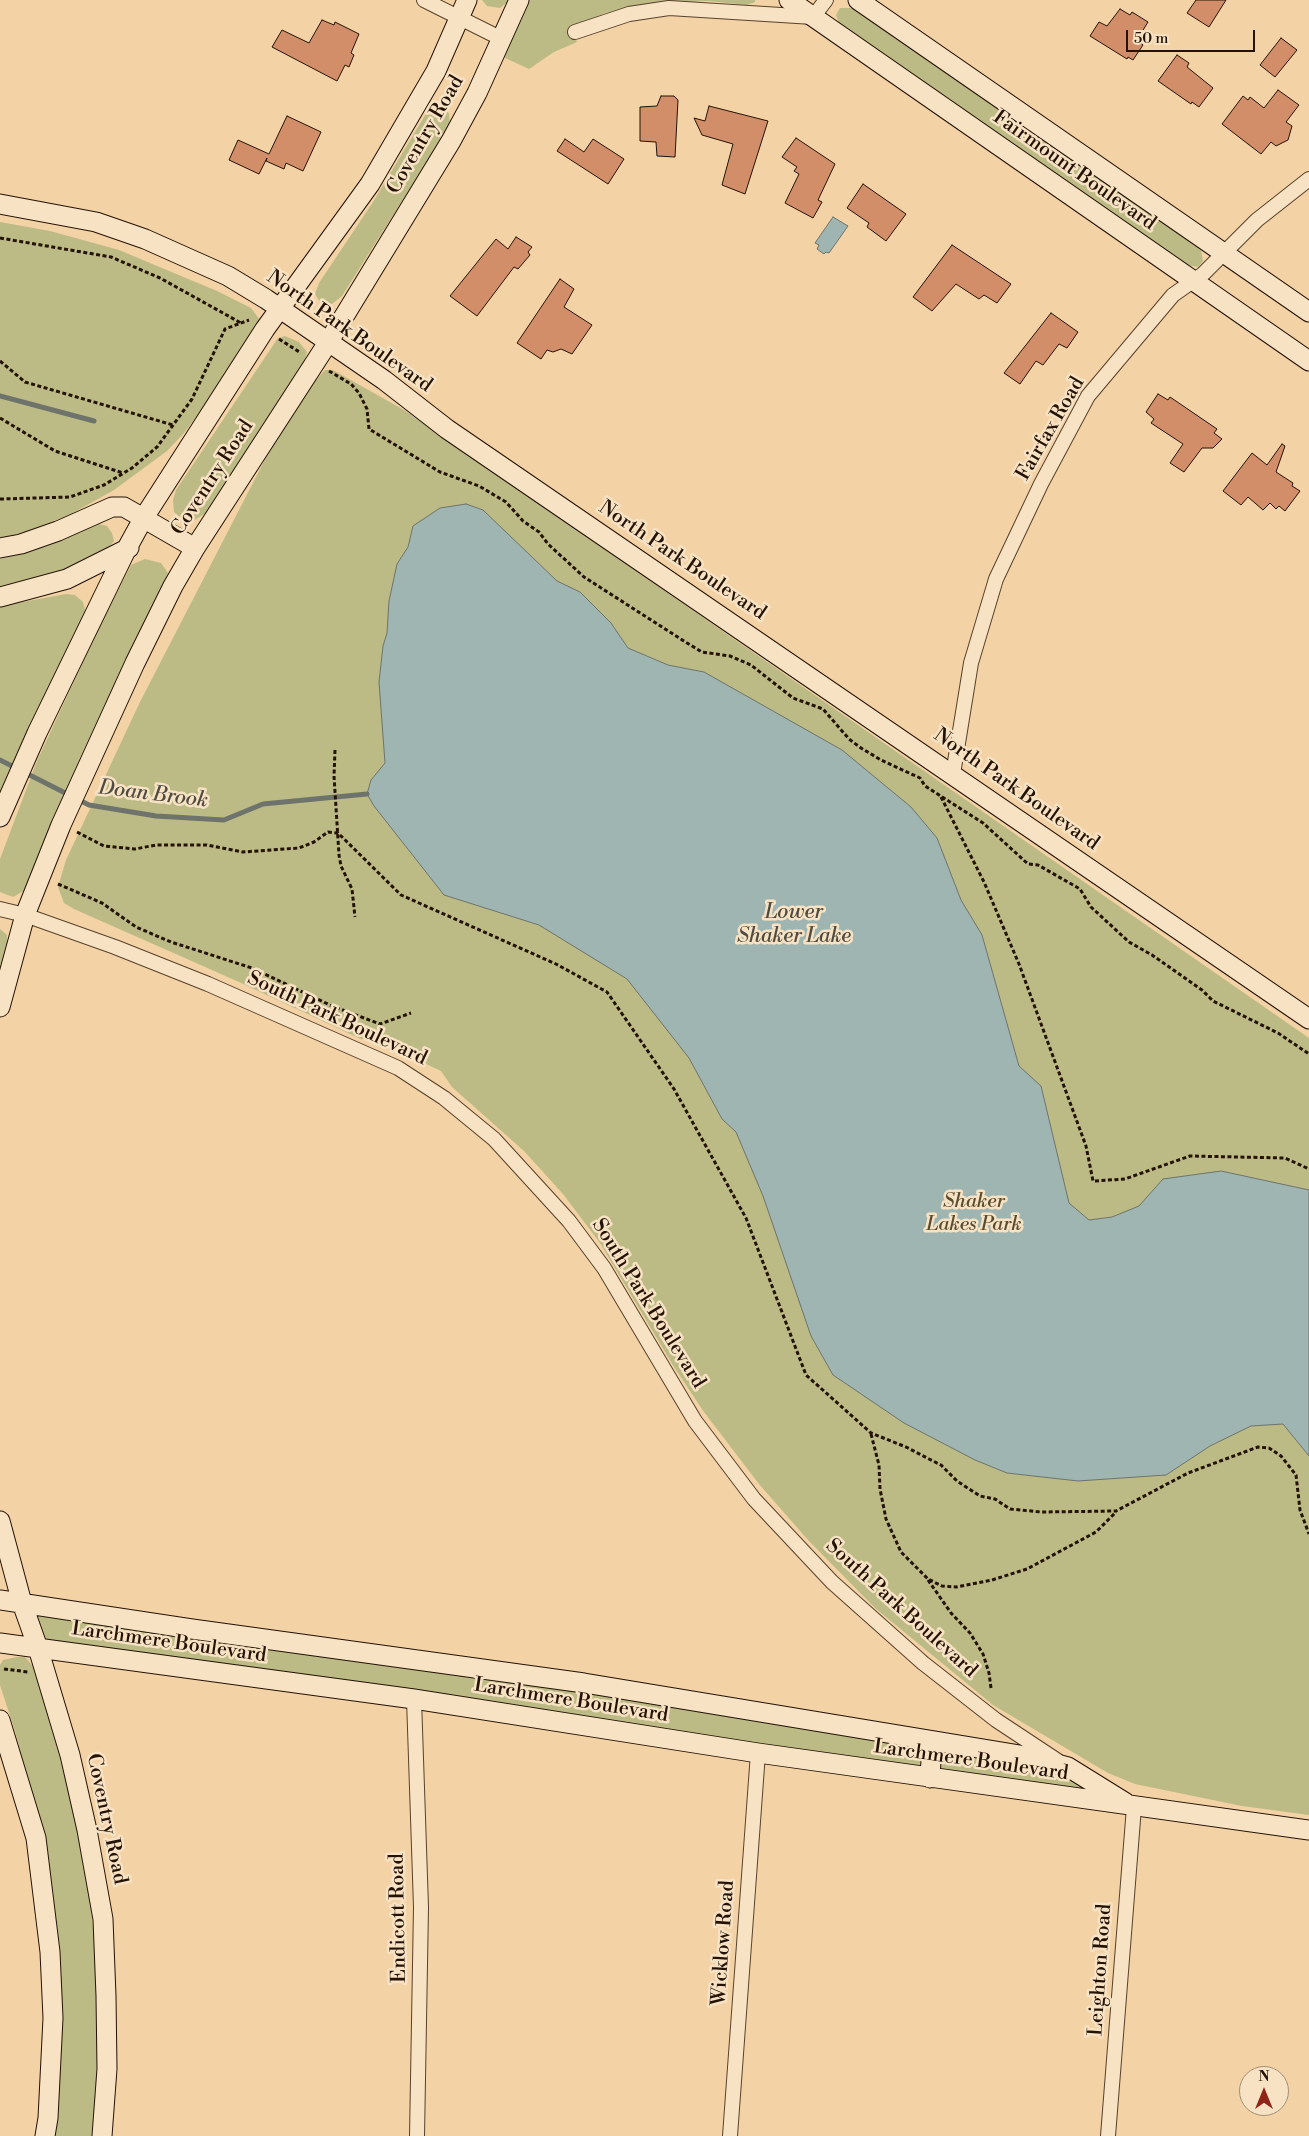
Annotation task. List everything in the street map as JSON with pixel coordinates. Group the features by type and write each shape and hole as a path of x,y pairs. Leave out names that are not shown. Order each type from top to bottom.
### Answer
{"main road":[{"name":"Coventry Road","path":"1,815 37,733 126,550 151,523 265,329 370,184 436,72 467,0"},
{"name":"Coventry Road","path":"0,1007 25,915 69,828 88,765 135,663 194,548 320,365 329,341 451,141 477,93 519,0"},
{"name":"Fairmount Boulevard","path":"789,0 1309,361"},
{"name":"Fairmount Boulevard","path":"858,0 1309,312"},
{"name":"North Park Boulevard","path":"0,204 96,222 145,239 228,276 281,308 447,428 1309,1019"},
{"path":"0,548 21,544 58,531 112,507 124,507 194,548"},
{"path":"0,597 67,579 126,550"},
{"name":"Coventry Road","path":"0,1522 22,1603 38,1648 70,1755 88,1830 102,1918 106,1996 107,2069 102,2136"},
{"name":"Larchmere Boulevard","path":"0,1600 192,1629 574,1682 1026,1756 1068,1767"},
{"name":"Larchmere Boulevard","path":"0,1643 414,1699 758,1753 1309,1830"},
{"path":"0,1720 36,1838 50,1952 53,2018 48,2118 45,2136"},
{"path":"930,1778 932,1742"},
{"name":"South Park Boulevard","path":"1068,1767 1134,1807"},
{"path":"1288,1828 1309,1838"}],"street":[{"path":"424,0 502,39"},
{"path":"575,32 629,14 669,8 813,17 826,0"},
{"name":"Fairfax Road","path":"953,774 970,663 996,579 1041,484 1088,396 1166,302 1203,274 1257,220 1309,179"},
{"name":"South Park Boulevard","path":"0,909 25,915 116,947 296,1022 398,1068 444,1098 494,1139 569,1221 604,1268 695,1421 754,1499 832,1582 923,1663 996,1720 1068,1767"},
{"name":"Endicott Road","path":"414,1699 421,1907 418,2136"},
{"name":"Wicklow Road","path":"730,2136 758,1753"},
{"name":"Leighton Road","path":"1108,2136 1134,1807"}],"path":[{"path":"0,238 110,258 160,278 241,323"},
{"path":"0,499 70,497 104,485 124,473 157,448 192,399 224,329 250,320 352,384 359,393 366,409 369,429 440,472 479,486 506,502 523,521 539,532 548,544 584,577 702,652 730,656 751,665 792,698 823,709 849,739 861,748 881,760 920,778 925,786 940,797 983,823 1028,864 1038,865 1080,889 1092,907 1129,942 1152,955 1202,990 1213,1001 1278,1033 1309,1054"},
{"path":"0,362 25,382 173,425"},
{"path":"0,418 55,451 124,473"},
{"path":"336,750 334,776 341,866 352,889 355,917"},
{"path":"940,797 984,882 1019,964 1086,1146 1093,1181 1125,1178 1190,1156 1285,1158 1309,1169"},
{"path":"69,828 104,846 135,849 156,845 207,845 243,852 299,848 314,842 328,832 338,833 401,895 556,964 607,992 674,1089 746,1218 806,1375 870,1433 906,1446 929,1458 941,1465 965,1486 980,1496 995,1499 1010,1509 1041,1512 1116,1511"},
{"path":"58,884 102,903 136,927 252,968 332,1006 380,1024 411,1013"},
{"path":"870,1433 879,1464 880,1489 886,1519 901,1552 928,1580 951,1613 970,1633 983,1654 991,1688"},
{"path":"928,1580 942,1586 956,1587 992,1580 1027,1570 1096,1532 1116,1511 1188,1473 1258,1447 1269,1448 1281,1456 1296,1476 1300,1510 1309,1534"},
{"path":"4,1669 32,1672"}],"green space":[{"path":"482,0 510,0 500,8 487,6"},
{"path":"529,0 755,0 755,2 747,5 708,1 655,3 605,13 571,28 577,42 554,52 529,69 503,57"},
{"path":"840,8 853,8 871,18 1201,250 1203,261 1198,267 1187,265 841,29 836,15"},
{"path":"436,107 446,109 449,114 450,125 342,296 332,304 320,302 315,294 319,283 373,202 427,112"},
{"path":"0,222 50,231 119,250 217,291 251,308 260,320 257,334 184,433 167,451 114,490 71,514 32,530 0,539"},
{"path":"285,336 299,342 307,352 304,362 206,513 193,521 180,517 174,512 173,500 176,490 278,338"},
{"name":"Shaker Lakes Park","path":"325,370 333,370 404,410 1309,1038 1309,1815 1242,1806 1135,1784 1108,1773 993,1705 875,1608 808,1540 759,1484 704,1412 674,1367 600,1243 563,1194 524,1151 452,1087 441,1071 375,1040 361,1039 64,903 58,887 66,860 140,702 272,446 315,381"},
{"path":"99,524 107,526 112,533 114,541 107,550 70,568 15,587 0,590 0,559 47,546"},
{"path":"145,559 161,563 168,573 165,589 123,666 79,760 27,889 13,897 0,892 0,859 37,761 96,634 131,565"},
{"path":"66,594 75,595 83,602 86,614 29,732 0,801 0,606"},
{"path":"0,929 7,935 7,946 0,972"},
{"path":"22,1603 1026,1756 1134,1807 38,1648"},
{"path":"25,1657 33,1666 68,1785 85,1859 95,1941 99,2028 92,2136 53,2136 36,1811 15,1731 0,1685 0,1665 3,1660"}],"water":[{"path":"833,217 848,226 829,253 826,252 824,254 817,249 819,245 815,243"},
{"name":"Lower Shaker Lake","path":"466,504 483,510 557,581 580,592 611,623 628,648 668,665 704,672 842,750 911,807 937,838 961,900 982,935 1019,1066 1041,1086 1069,1203 1089,1220 1112,1217 1139,1206 1163,1179 1221,1171 1309,1190 1309,1456 1283,1424 1251,1426 1210,1446 1166,1475 1078,1481 1007,1473 975,1460 904,1423 833,1375 811,1336 763,1196 736,1132 722,1119 689,1058 627,979 539,925 444,895 374,806 367,794 371,780 385,763 379,682 383,646 387,633 389,601 397,564 408,547 413,526 440,508"}],"building":[{"path":"1196,0 1226,0 1209,27 1187,13"},
{"path":"1120,9 1130,15 1132,12 1148,22 1137,40 1143,45 1133,60 1128,57 1127,59 1090,36 1099,22 1107,26"},
{"path":"322,20 334,25 335,22 359,34 351,53 354,55 349,67 345,65 337,81 272,47 282,30 309,43"},
{"path":"1281,38 1297,50 1275,77 1260,65"},
{"path":"1177,55 1189,63 1187,67 1213,88 1199,107 1192,102 1191,104 1158,81"},
{"path":"1278,90 1299,105 1286,122 1292,126 1288,140 1276,146 1271,142 1261,154 1222,124 1243,96 1248,100 1250,97 1264,108"},
{"path":"661,96 674,96 678,100 675,157 657,156 656,142 640,141 640,107 657,106"},
{"path":"709,106 768,121 745,194 722,185 733,144 702,135 694,118 705,121"},
{"path":"287,116 321,132 303,171 286,163 284,169 266,161 267,158 259,174 229,160 238,140 269,154"},
{"path":"796,138 835,164 818,200 822,202 813,218 785,203 799,174 794,171 797,167 782,157"},
{"path":"565,139 584,152 593,139 624,159 608,184 557,151"},
{"path":"863,184 906,214 886,241 867,227 869,223 847,208"},
{"path":"516,237 532,247 528,252 530,255 518,269 514,267 477,316 450,296 496,239 508,249"},
{"path":"952,245 1011,284 997,303 984,295 979,299 956,284 932,311 913,297"},
{"path":"560,279 574,289 564,307 592,325 572,354 561,349 553,352 547,350 541,359 517,343"},
{"path":"1051,313 1078,332 1067,348 1059,344 1043,365 1036,361 1020,384 1004,373"},
{"path":"1158,394 1168,400 1170,397 1217,429 1214,433 1222,439 1213,448 1202,448 1184,472 1170,463 1183,444 1151,423 1154,419 1146,412"},
{"path":"1282,444 1285,446 1276,472 1293,483 1292,486 1300,491 1285,511 1279,506 1276,509 1270,503 1263,510 1248,497 1241,505 1223,491 1252,453 1267,465"}],"waterway":[{"path":"0,396 94,421"},
{"name":"Doan Brook","path":"0,760 89,805 156,816 224,820 263,804 367,794"}]}
